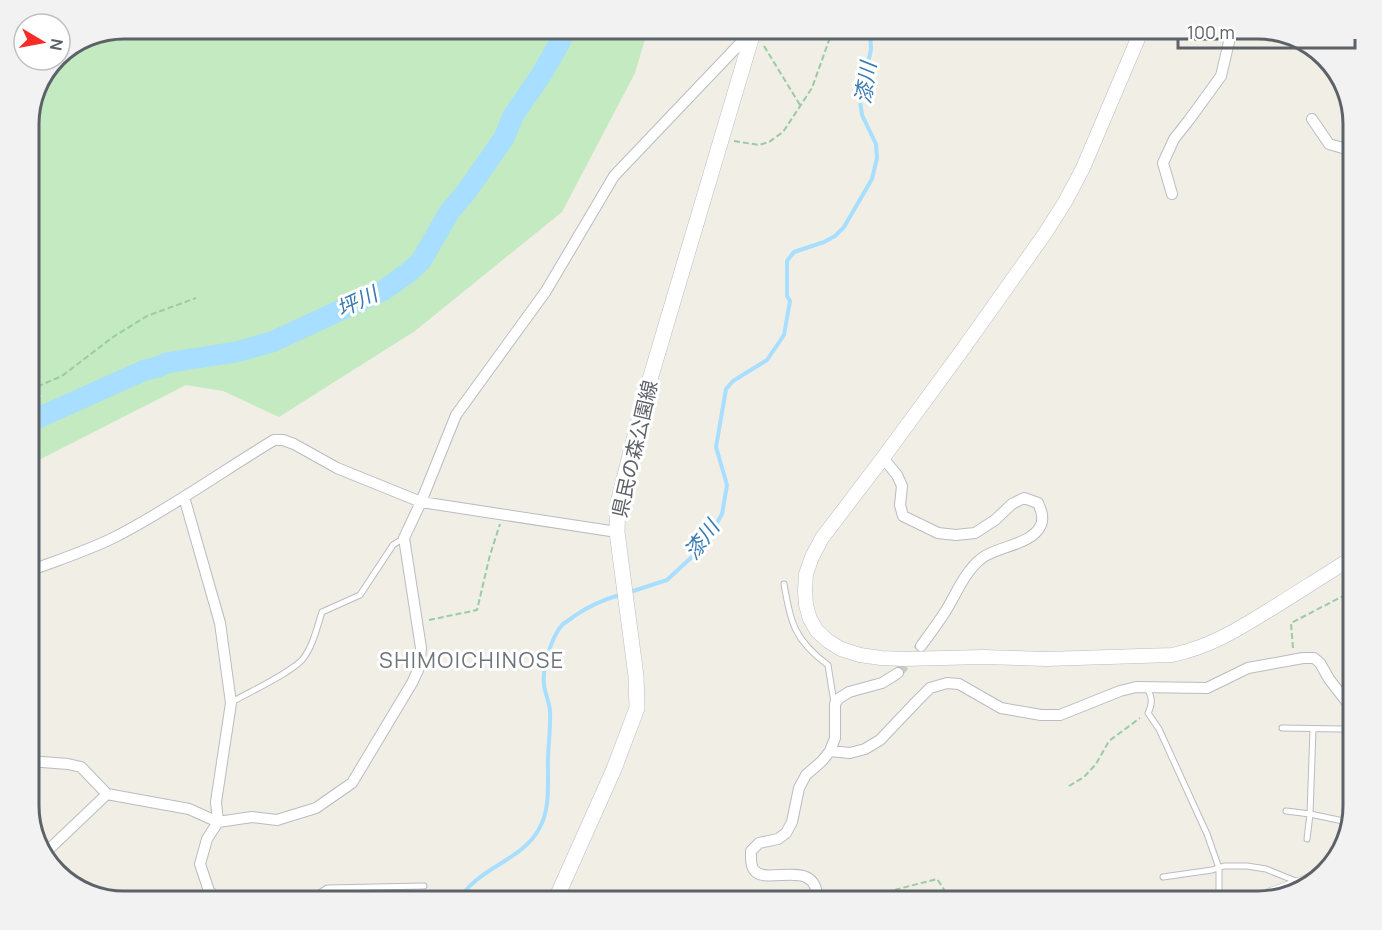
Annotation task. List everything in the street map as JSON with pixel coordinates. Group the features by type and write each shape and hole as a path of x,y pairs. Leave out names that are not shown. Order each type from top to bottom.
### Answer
{"main road":[{"name":"県民の森公園線","path":"560,891 614,769 637,708 630,623 617,532 618,503 645,396 751,39"}],"street":[{"path":"39,762 81,767 107,794 189,809 219,822 252,817 277,820 316,808 352,783 419,668 421,648 404,538 456,415 546,291 614,176 744,39"},
{"path":"1137,39 1083,168 1065,202 963,349 822,538 806,574 806,605 810,620 817,631 841,649 881,658 1046,659 1172,655 1187,652 1221,639 1343,563"},
{"path":"1172,194 1163,163 1174,139 1221,76 1229,39"},
{"path":"1312,118 1329,144 1343,148"},
{"path":"39,567 117,536 274,440 294,444 337,468 421,502 617,532"},
{"path":"883,458 897,475 902,486 900,505 903,516 938,533 956,535 975,532 995,520 1012,504 1024,498 1038,503 1043,514 1041,525 1029,539 982,558 962,580 946,610 921,646"},
{"path":"184,497 220,623 231,703 216,802 219,822 207,839 200,864 209,891"},
{"path":"830,751 850,753 864,749 880,740 930,688 947,683 959,684 1001,708 1041,715 1060,715 1136,687 1207,688 1248,668 1294,659 1314,658 1320,663 1343,697"},
{"path":"816,891 806,878 799,874 767,876 759,874 754,870 751,851 759,843 778,839 786,833 792,822 802,781 830,751 835,738 835,704 838,699 849,692 882,683 898,673"},
{"path":"50,848 107,794"}],"lane":[{"path":"231,703 302,660 312,642 322,612 360,595 393,546 404,538"},
{"path":"784,584 794,626 802,641 812,653 828,665 835,704"},
{"path":"1147,687 1152,697 1148,713 1159,729 1207,834 1219,868 1219,891"},
{"path":"1282,728 1343,730"},
{"path":"1306,839 1310,814 1313,729"},
{"path":"1286,811 1341,821"},
{"path":"1163,877 1212,870 1224,866 1247,866 1301,879"},
{"path":"323,891 327,888 424,886"}],"path":[{"path":"760,39 800,105"},
{"path":"721,140 759,145 769,142 783,132 812,88 828,39"},
{"path":"39,385 62,375 147,316 196,298"},
{"path":"417,623 477,610 490,555 503,515"},
{"path":"1294,659 1291,623 1343,596"},
{"path":"1069,786 1084,777 1096,764 1109,741 1148,713"},
{"path":"892,891 937,879 945,891"}],"green space":[{"path":"124,39 645,39 635,73 562,212 415,331 279,417 223,391 186,385 39,460 39,398 42,396 39,395 39,119 45,92 53,77 57,72 72,72 72,57 77,53 92,45"}],"waterway":[{"name":"坪川","path":"39,418 145,370 166,363 236,352 272,342 384,290 409,272 421,261 450,211 504,138 513,116 543,72 561,39"},
{"name":"漆川","path":"630,592 667,580 695,554 712,532 722,514 727,485 716,447 726,389 733,381 767,360 784,335 790,301 787,296 787,261 794,252 835,236 844,227 872,179 877,158 876,144 862,115 860,101 871,49 870,39"},
{"name":"漆川","path":"466,891 477,880 524,847 534,837 544,819 548,798 550,719 544,678 546,662 554,637 562,625 579,613 597,603 623,594"}],"tunnel":[{"path":"898,673 921,646"}],"district":[{"name":"SHIMOICHINOSE","path":"472,660"}]}
